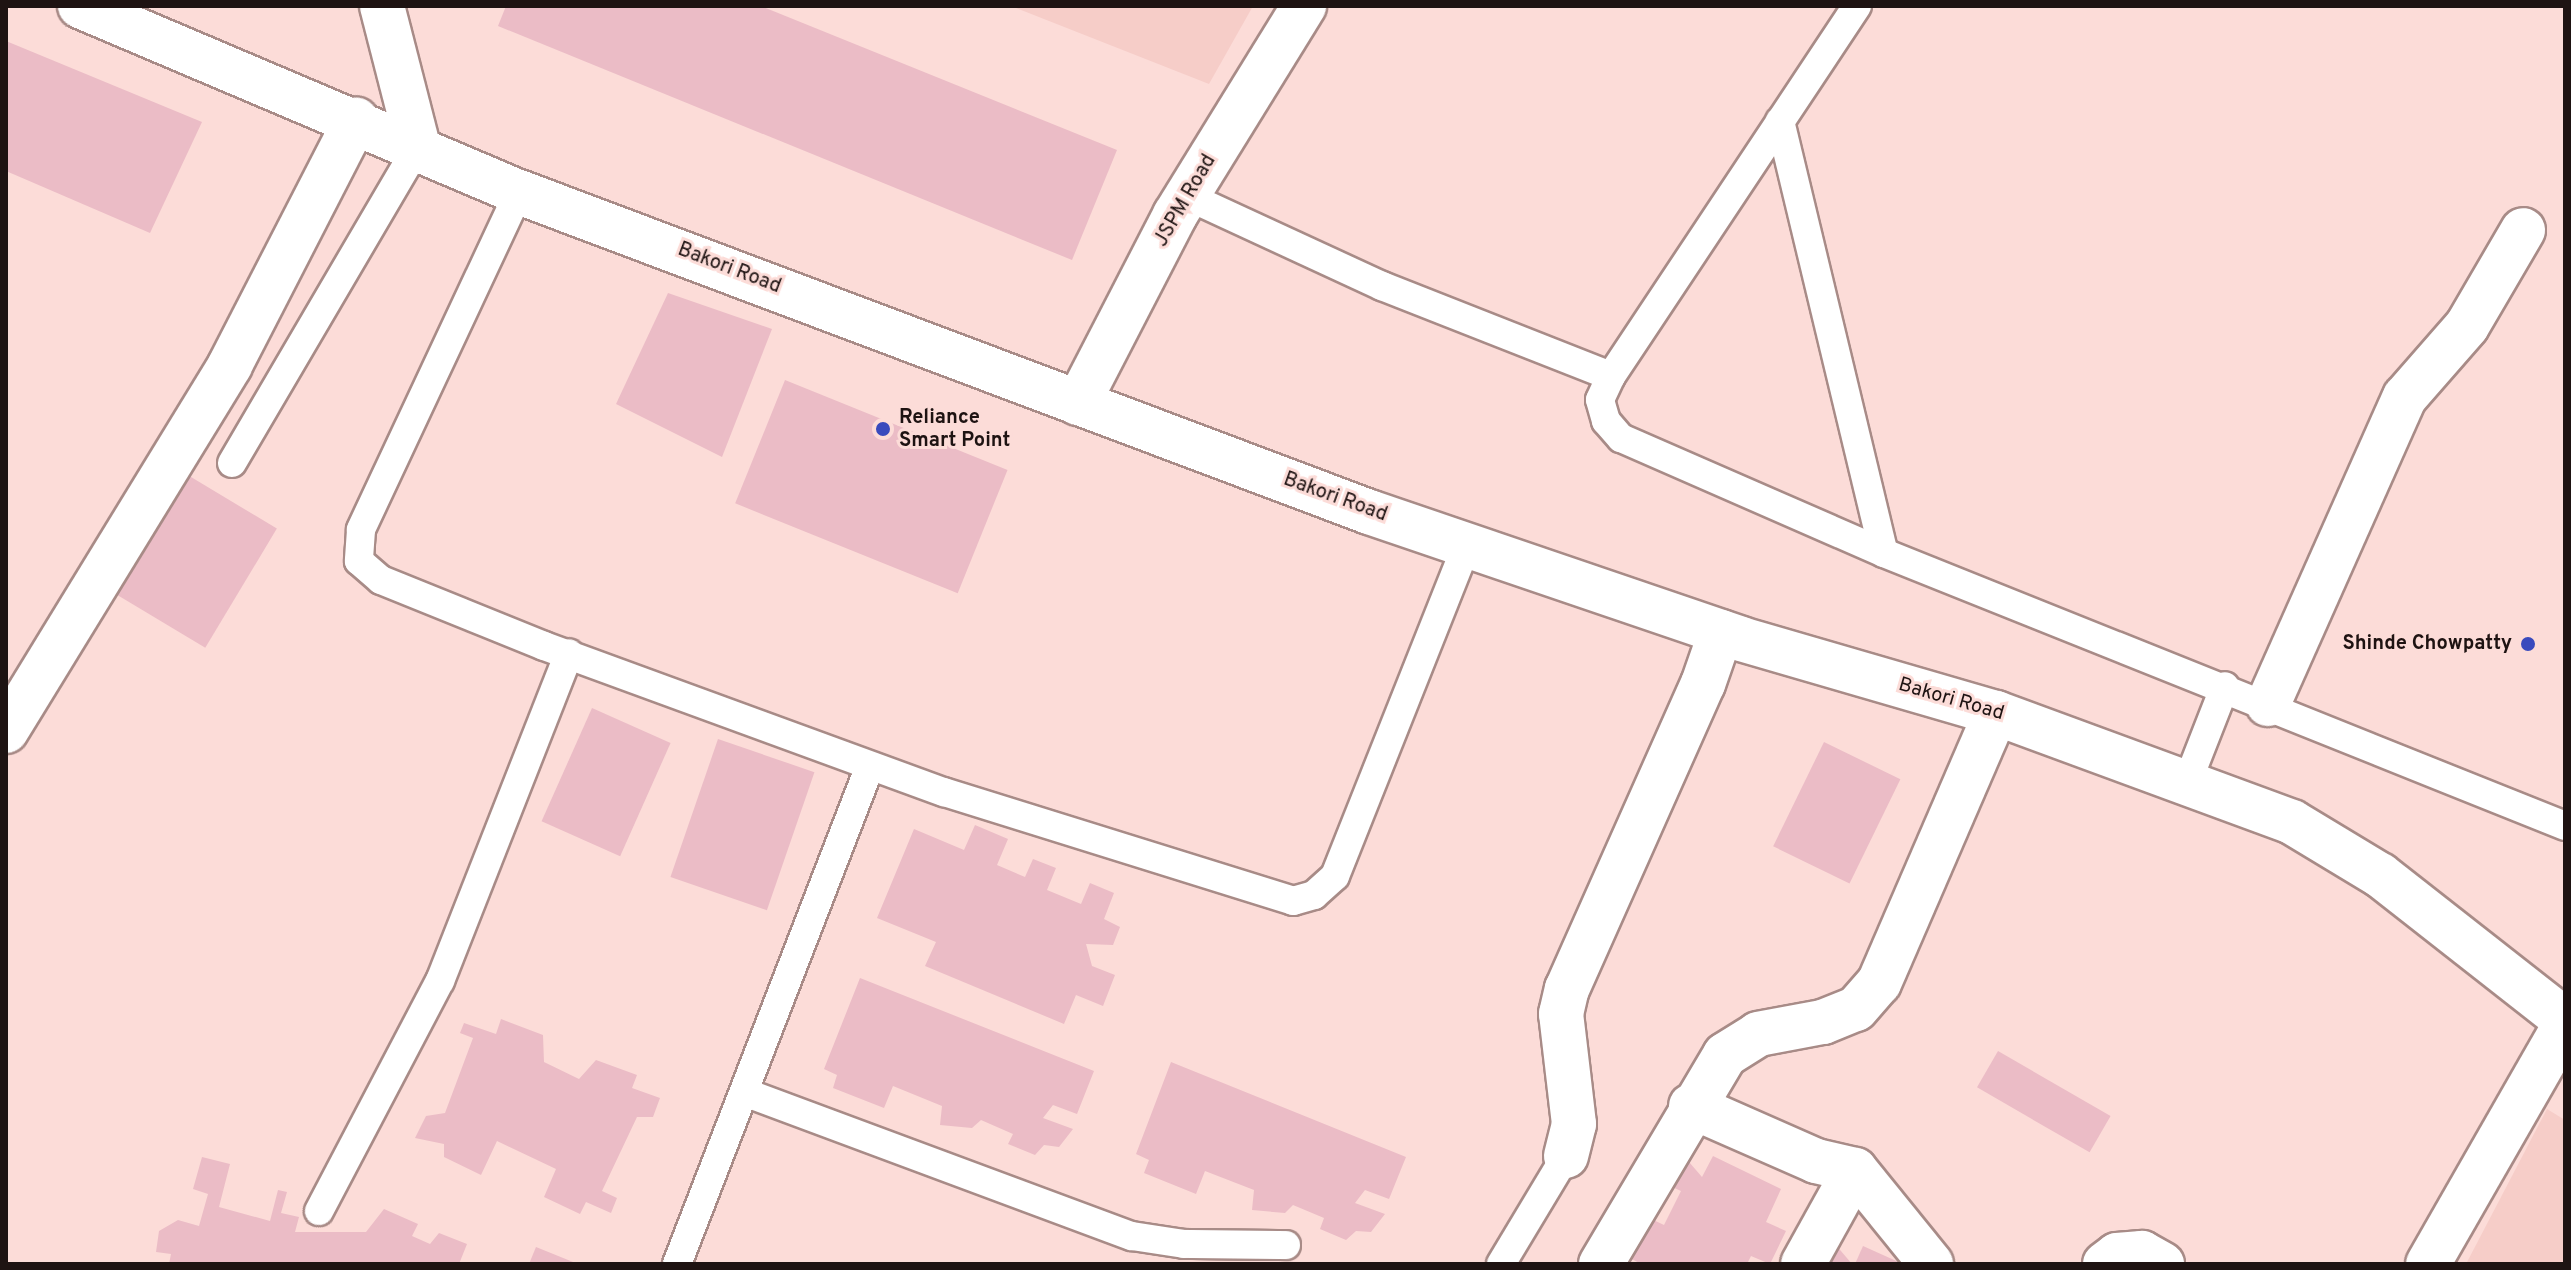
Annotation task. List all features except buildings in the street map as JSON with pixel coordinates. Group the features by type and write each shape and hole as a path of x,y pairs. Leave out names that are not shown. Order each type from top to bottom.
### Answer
{"street":[{"name":"Bakori Road","path":"80,6 418,146 519,192 1369,512 1468,542 1562,580 1721,632 1996,713 2292,822 2380,875 2565,1023"},
{"path":"382,6 418,146"},
{"name":"JSPM Road","path":"1078,403 1187,196 1304,6"},
{"path":"6,731 230,365 356,120"},
{"path":"2268,704 2405,397 2467,326 2523,230"},
{"path":"1566,1156 1574,1124 1561,1014 1567,989 1703,684 1721,632"},
{"path":"1601,1264 1691,1106 1725,1055 1758,1034 1823,1022 1856,1009 1879,983 1996,713"},
{"path":"2428,1264 2565,1023"},
{"path":"1691,1106 1816,1161 1855,1170 1931,1264"},
{"path":"1803,1264 1855,1170"},
{"path":"2105,1264 2117,1255 2142,1253 2162,1264"}],"lane":[{"path":"1857,6 1611,376 1600,400 1606,421 1621,438 1884,553 2225,686 2565,826"},
{"path":"1780,121 1884,553"},
{"path":"232,463 418,146"},
{"path":"519,192 361,530 359,561 381,580 870,766 1293,901 1314,895 1335,876 1468,542"},
{"path":"1187,196 1382,286 1611,376"},
{"path":"319,1211 440,981 569,654"},
{"path":"2187,783 2225,686"},
{"path":"677,1264 870,766"},
{"path":"744,1092 1132,1236 1184,1244 1286,1245"},
{"path":"1501,1264 1566,1156"}],"shaded area":[{"path":"1011,6 1253,6 1209,84"},
{"path":"2547,1109 2565,1120 2565,1264 2466,1264"}],"place":[{"name":"Reliance Smart Point","path":"883,429"},
{"name":"Shinde Chowpatty","path":"2528,644"}]}
